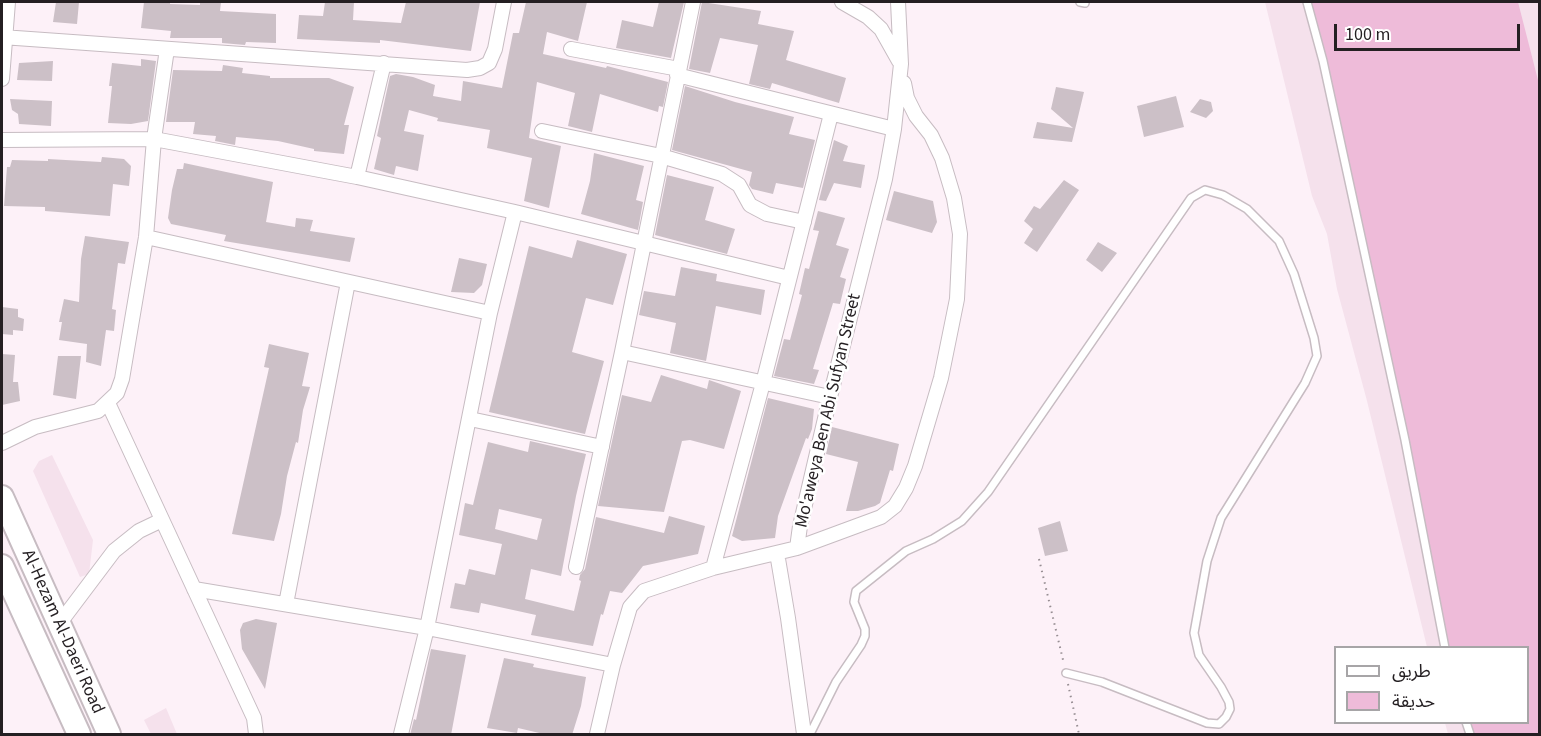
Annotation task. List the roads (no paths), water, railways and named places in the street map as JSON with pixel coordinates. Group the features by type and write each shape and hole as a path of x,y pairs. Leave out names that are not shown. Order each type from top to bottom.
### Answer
{"main road":[{"name":"Al-Hezam Al-Daeri Road","path":"2,496 109,735"},
{"name":"Al-Hezam Al-Daeri Road","path":"2,566 7,590 79,735"},
{"path":"47,667 72,653"}],"street":[{"path":"2,79 3,38 8,2"},
{"path":"3,38 467,70 480,69 489,63 495,49 504,2"},
{"path":"576,567 693,2"},
{"path":"797,548 881,517 895,506 915,466 941,378 957,299 960,234 954,198 942,158 931,135 916,117 907,98 901,64 881,29 868,17 842,2"},
{"name":"Mo'aweya Ben Abi Sufyan Street","path":"597,735 613,665 630,607 639,596 649,588 713,568 797,548 830,397 879,207 894,129 901,64 898,2"},
{"path":"2,443 35,427 98,411 117,393 122,379 146,237 154,139 166,49"},
{"path":"571,49 678,72 894,129"},
{"path":"357,177 384,63"},
{"path":"713,568 763,383 831,114"},
{"path":"542,131 661,156 722,174 739,185 750,205 767,214 804,222"},
{"path":"2,140 154,139 357,177 515,212 789,278"},
{"path":"401,735 428,628 490,314 515,212"},
{"path":"146,237 490,314"},
{"path":"285,604 348,282"},
{"path":"622,352 830,397"},
{"path":"108,403 254,718 256,735"},
{"path":"470,419 602,447"},
{"path":"58,624 114,551 139,531 162,520"},
{"path":"777,554 804,735"},
{"path":"194,589 428,628 613,665"}],"lane":[{"path":"1307,2 1325,73 1405,440 1445,646"},
{"path":"810,735 836,682 865,636 865,629 854,602 856,591 906,551 933,539 962,521 988,492 1191,198 1205,190 1223,195 1247,209 1280,241 1294,274 1314,338 1317,356 1305,383 1221,518 1207,561 1194,633 1198,655 1221,687 1230,709 1219,724 1207,723 1102,682 1066,673"}]}
